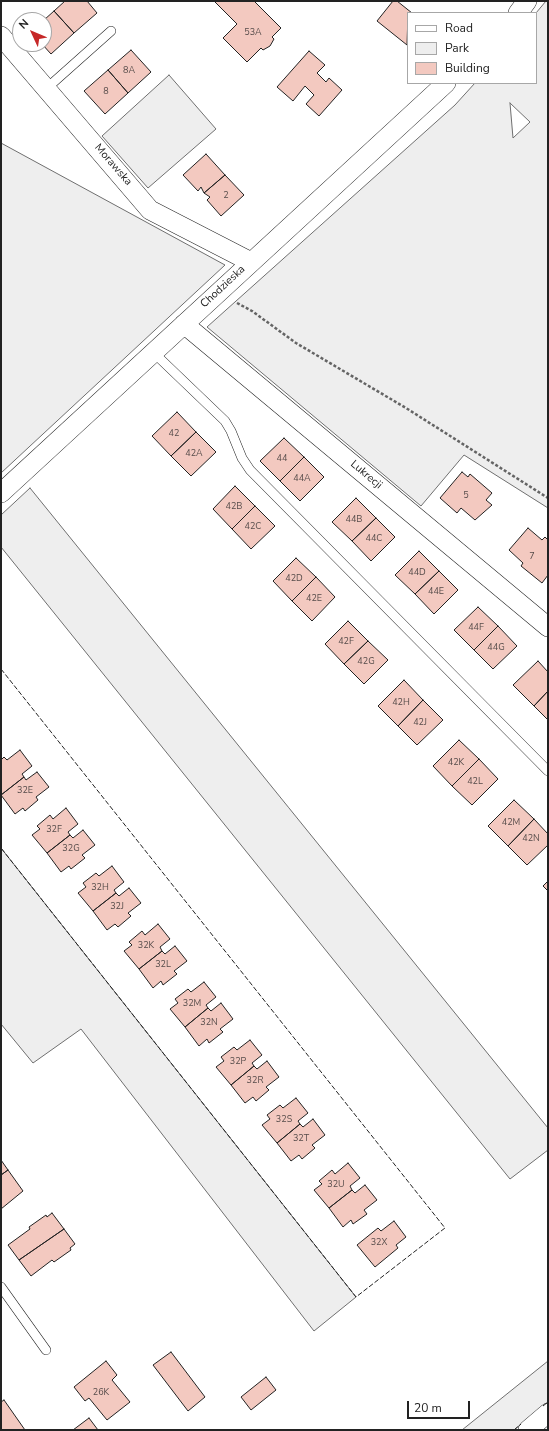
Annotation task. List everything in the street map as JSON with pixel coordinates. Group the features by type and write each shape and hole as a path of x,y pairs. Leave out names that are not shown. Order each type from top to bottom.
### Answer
{"street":[{"path":"519,12 527,1"},
{"name":"Morawska","path":"1,36 150,210 251,262"},
{"name":"Chodzieska","path":"1,493 445,84"},
{"name":"Lukrecji","path":"184,324 548,627"},
{"path":"528,1430 548,1413"}],"lane":[{"path":"46,88 111,31"},
{"path":"153,352 225,421 231,431 242,458 250,470 548,771"},
{"path":"1,1287 46,1350"}],"path":[{"path":"217,293 252,311 296,343 406,408 548,498"}],"green space":[{"path":"546,1 548,1 548,508 464,455 421,506 207,327 455,105 474,84 537,84 537,12","holes":["510,103 530,122 513,138"]},
{"path":"169,75 216,129 148,188 102,136"},
{"path":"1,143 225,265 1,473"},
{"path":"30,488 548,1128 548,1150 510,1179 1,547 1,515"},
{"path":"1,848 356,1297 314,1331 81,1029 33,1063 1,1024"},
{"path":"548,1361 548,1402 514,1430 462,1430"}],"building":[{"path":"65,1 87,1 97,13 74,33 54,11"},
{"path":"214,1 254,1 281,28 272,37 274,39 270,46 263,50 261,48 247,62 223,38 237,24"},
{"path":"393,1 397,1 411,12 407,12 407,45 377,21"},
{"path":"54,11 74,33 51,54 49,52 52,52 52,13"},
{"path":"131,50 151,72 128,93 108,70"},
{"path":"309,51 325,65 317,73 326,82 329,78 342,90 319,116 306,104 314,95 305,86 293,101 277,87"},
{"path":"108,70 128,93 105,114 84,91"},
{"path":"206,154 225,175 204,193 201,187 198,191 183,175"},
{"path":"225,175 244,195 221,216 207,200 210,197 204,193"},
{"path":"177,412 196,432 171,456 152,436"},
{"path":"196,432 216,452 191,476 171,456"},
{"path":"284,438 304,457 280,481 260,461"},
{"path":"304,457 324,477 300,501 280,481"},
{"path":"462,472 468,477 470,474 492,493 486,500 492,505 475,520 461,508 457,513 440,498"},
{"path":"235,486 255,506 232,529 213,509"},
{"path":"356,498 376,518 352,541 332,522"},
{"path":"255,506 275,526 251,549 232,529"},
{"path":"376,518 395,537 371,561 352,541"},
{"path":"528,528 542,540 545,537 548,540 548,575 542,583 521,566 523,563 509,550"},
{"path":"419,551 439,571 415,594 395,575"},
{"path":"296,558 316,577 292,601 273,581"},
{"path":"439,571 458,590 434,614 415,594"},
{"path":"316,577 335,597 312,621 292,601"},
{"path":"478,607 498,626 474,650 454,630"},
{"path":"348,621 368,641 344,664 325,644"},
{"path":"498,626 517,646 493,669 474,650"},
{"path":"368,641 388,660 364,684 344,664"},
{"path":"538,661 548,672 548,691 534,706 513,685"},
{"path":"404,680 423,700 398,726 378,706"},
{"path":"548,691 548,720 534,706"},
{"path":"423,700 443,720 417,745 398,726"},
{"path":"459,740 479,759 452,786 433,766"},
{"path":"20,750 32,766 22,774 24,777 1,795 1,760 4,757 7,760"},
{"path":"479,759 498,779 472,805 452,786"},
{"path":"37,772 49,787 36,797 38,800 25,811 23,808 15,814 1,795 24,777 26,780"},
{"path":"514,800 534,819 508,846 488,826"},
{"path":"66,808 78,824 68,832 70,835 47,853 32,835 40,829 37,826 50,815 53,819"},
{"path":"534,819 548,834 548,845 527,865 508,846"},
{"path":"83,830 95,845 82,855 85,858 71,869 69,866 61,872 47,853 70,835 73,838"},
{"path":"112,866 124,882 114,890 116,893 93,911 78,893 86,887 83,883 96,873 99,876"},
{"path":"548,881 548,891 543,886"},
{"path":"129,888 141,903 128,913 131,916 118,927 115,924 107,930 93,911 116,893 119,896"},
{"path":"158,924 170,939 160,947 162,951 139,969 124,951 132,945 129,942 142,931 145,935"},
{"path":"175,946 187,961 174,971 177,974 163,985 161,981 153,988 139,969 162,951 165,954"},
{"path":"204,982 216,997 206,1005 208,1008 185,1027 170,1009 178,1003 175,999 188,989 191,992"},
{"path":"221,1003 233,1019 220,1029 223,1032 209,1043 207,1039 199,1046 185,1027 208,1008 211,1011"},
{"path":"250,1040 262,1055 252,1063 254,1066 231,1085 216,1067 224,1061 221,1057 234,1047 237,1050"},
{"path":"267,1061 279,1077 266,1087 269,1090 256,1101 253,1097 245,1103 231,1085 254,1066 257,1069"},
{"path":"296,1098 308,1113 298,1121 300,1124 277,1143 262,1125 270,1119 267,1115 280,1105 283,1108"},
{"path":"313,1119 325,1135 312,1145 315,1148 302,1159 299,1155 291,1161 277,1143 300,1124 303,1127"},
{"path":"1,1160 8,1170 1,1175"},
{"path":"348,1163 360,1178 350,1186 352,1190 329,1208 314,1190 322,1184 319,1181 332,1170 335,1174"},
{"path":"8,1170 23,1191 1,1209 1,1175"},
{"path":"365,1185 377,1200 364,1210 367,1214 353,1224 351,1220 343,1227 329,1208 352,1190 355,1193"},
{"path":"52,1213 64,1229 19,1260 8,1245 30,1229 29,1227 46,1215 47,1217"},
{"path":"394,1221 406,1237 396,1245 398,1248 375,1267 357,1245 378,1228 381,1231"},
{"path":"64,1229 75,1244 70,1248 71,1250 54,1262 52,1260 31,1276 19,1260"},
{"path":"171,1352 205,1397 188,1411 153,1365"},
{"path":"106,1361 117,1375 112,1380 130,1402 107,1420 89,1398 85,1401 74,1387"},
{"path":"266,1377 276,1390 251,1410 241,1397"},
{"path":"4,1400 25,1430 1,1430 1,1402"},
{"path":"89,1418 98,1430 73,1430"}],"fence":[{"path":"1,669 445,1228 356,1297 1,848"},
{"path":"543,1406 548,1402"},
{"path":"514,1430 521,1424"}]}
